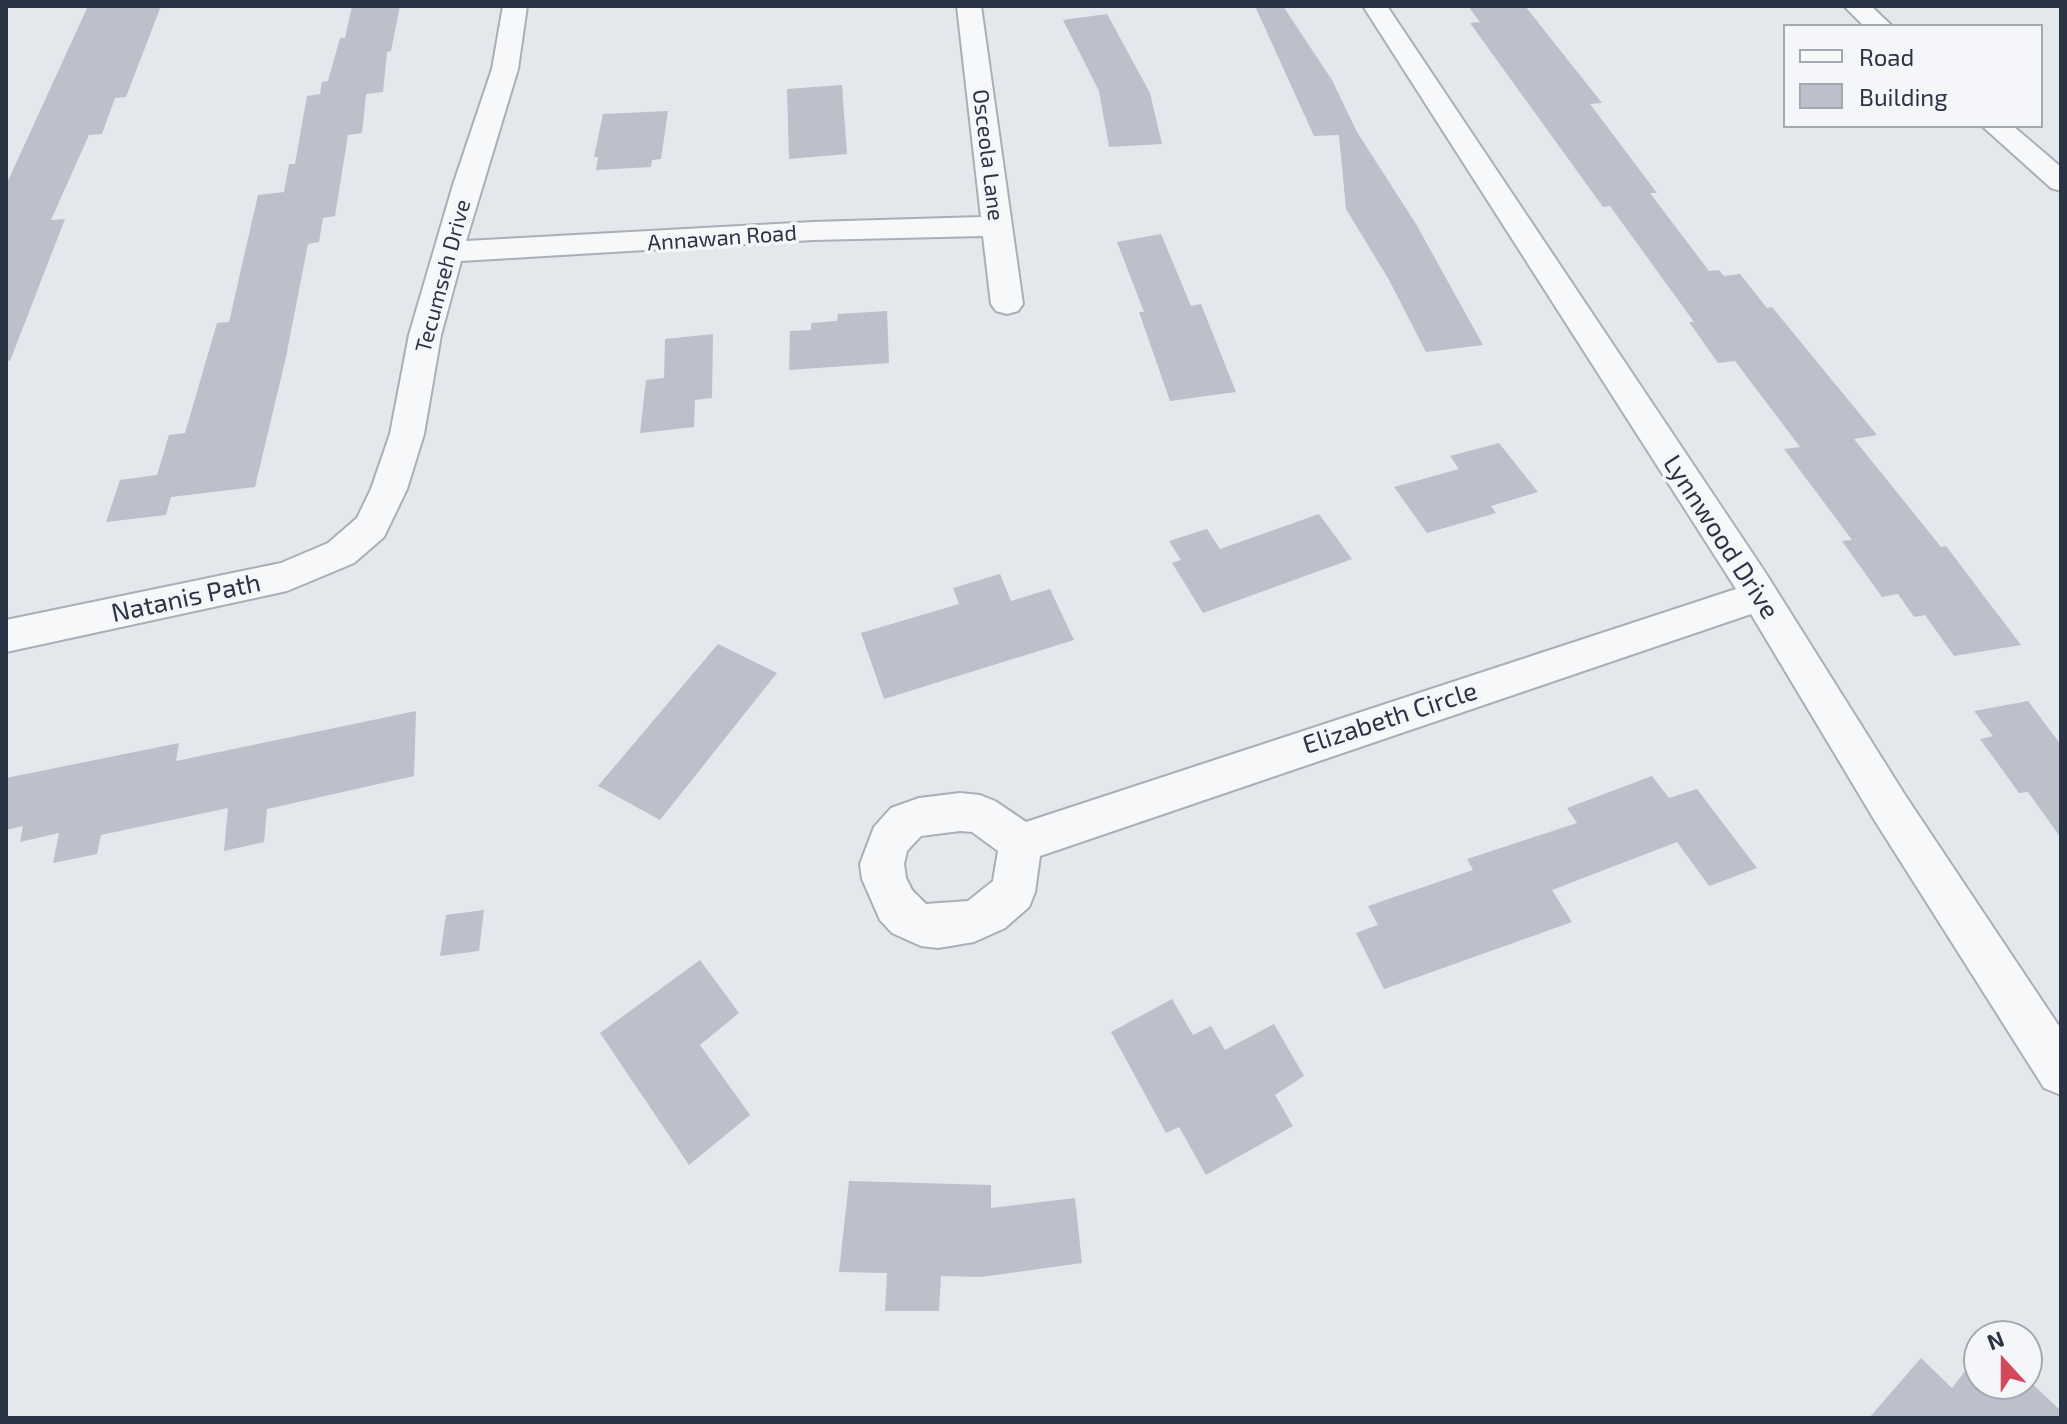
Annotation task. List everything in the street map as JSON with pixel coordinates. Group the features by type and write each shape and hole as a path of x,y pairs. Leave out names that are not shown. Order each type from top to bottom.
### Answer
{"street":[{"name":"Tecumseh Drive","path":"358,540 379,514 407,434 425,335 505,69 515,6"},
{"name":"Osceola Lane","path":"969,6 1007,304"},
{"name":"Lynnwood Drive","path":"1375,6 1760,596 1890,808 2061,1071"},
{"path":"1856,6 1877,24"},
{"path":"1998,128 2061,182"},
{"name":"Annawan Road","path":"448,252 813,231 997,226"},
{"name":"Natanis Path","path":"6,636 258,584 325,562 358,540"},
{"name":"Elizabeth Circle","path":"1021,843 1760,596"}],"building":[{"path":"88,6 161,6 126,97 115,98 102,134 89,135 51,220 65,219 10,361 6,360 6,185"},
{"path":"352,6 400,6 391,51 387,52 383,92 366,94 362,133 348,135 335,216 323,218 319,242 308,244 286,357 255,487 171,497 166,515 106,522 120,480 157,475 169,435 185,433 217,323 229,322 258,195 284,192 289,164 295,164 307,96 320,94 322,82 328,81 340,38 345,38"},
{"path":"1255,6 1283,6 1332,80 1357,132 1416,224 1483,345 1426,352 1389,280 1346,209 1339,135 1314,136"},
{"path":"1468,6 1525,6 1602,103 1590,104 1657,193 1650,193 1709,271 1719,270 1724,276 1740,274 1767,308 1772,307 1877,435 1854,439 1941,547 1946,546 2021,645 1954,656 1925,615 1914,617 1898,594 1882,597 1842,541 1852,540 1784,449 1800,447 1735,361 1718,363 1689,322 1694,322 1610,206 1603,207 1470,23 1480,22"},
{"path":"1107,14 1150,93 1162,144 1109,147 1099,91 1063,20"},
{"path":"842,85 847,154 789,159 787,89"},
{"path":"668,111 661,159 652,160 651,167 596,170 598,157 594,157 603,114"},
{"path":"1161,234 1191,306 1201,304 1236,392 1170,401 1139,312 1144,312 1117,242"},
{"path":"887,311 889,363 789,370 790,331 811,330 811,323 837,321 838,314"},
{"path":"713,334 712,398 695,400 694,427 640,433 646,380 664,378 665,339"},
{"path":"1499,443 1538,492 1491,506 1496,513 1427,533 1394,487 1459,469 1450,456"},
{"path":"1319,514 1352,559 1203,613 1172,563 1181,560 1169,541 1207,529 1220,549"},
{"path":"1000,574 1011,601 1050,589 1074,640 884,699 861,633 959,604 953,588"},
{"path":"718,644 777,673 660,820 598,786"},
{"path":"2028,701 2061,745 2061,838 2028,792 2019,793 1980,739 1993,736 1974,711"},
{"path":"416,711 414,776 267,809 264,842 224,851 228,808 101,835 97,854 53,863 59,833 20,842 23,826 6,830 6,778 179,743 176,761"},
{"path":"1652,776 1669,798 1697,789 1757,868 1709,886 1677,842 1552,890 1572,922 1384,989 1356,933 1378,925 1368,906 1473,870 1467,859 1577,823 1567,808"},
{"path":"484,910 479,951 440,956 446,915"},
{"path":"700,960 739,1013 700,1045 750,1115 689,1165 600,1033"},
{"path":"1172,999 1193,1035 1211,1026 1225,1050 1274,1024 1304,1076 1275,1095 1293,1126 1206,1175 1179,1127 1166,1133 1111,1032"},
{"path":"849,1181 991,1185 991,1208 1075,1198 1082,1263 981,1277 941,1276 939,1311 885,1311 887,1273 839,1272"},
{"path":"1921,1358 1952,1388 1963,1374 1963,1400 2043,1400 2043,1394 2061,1411 2061,1418 1869,1418"}]}
